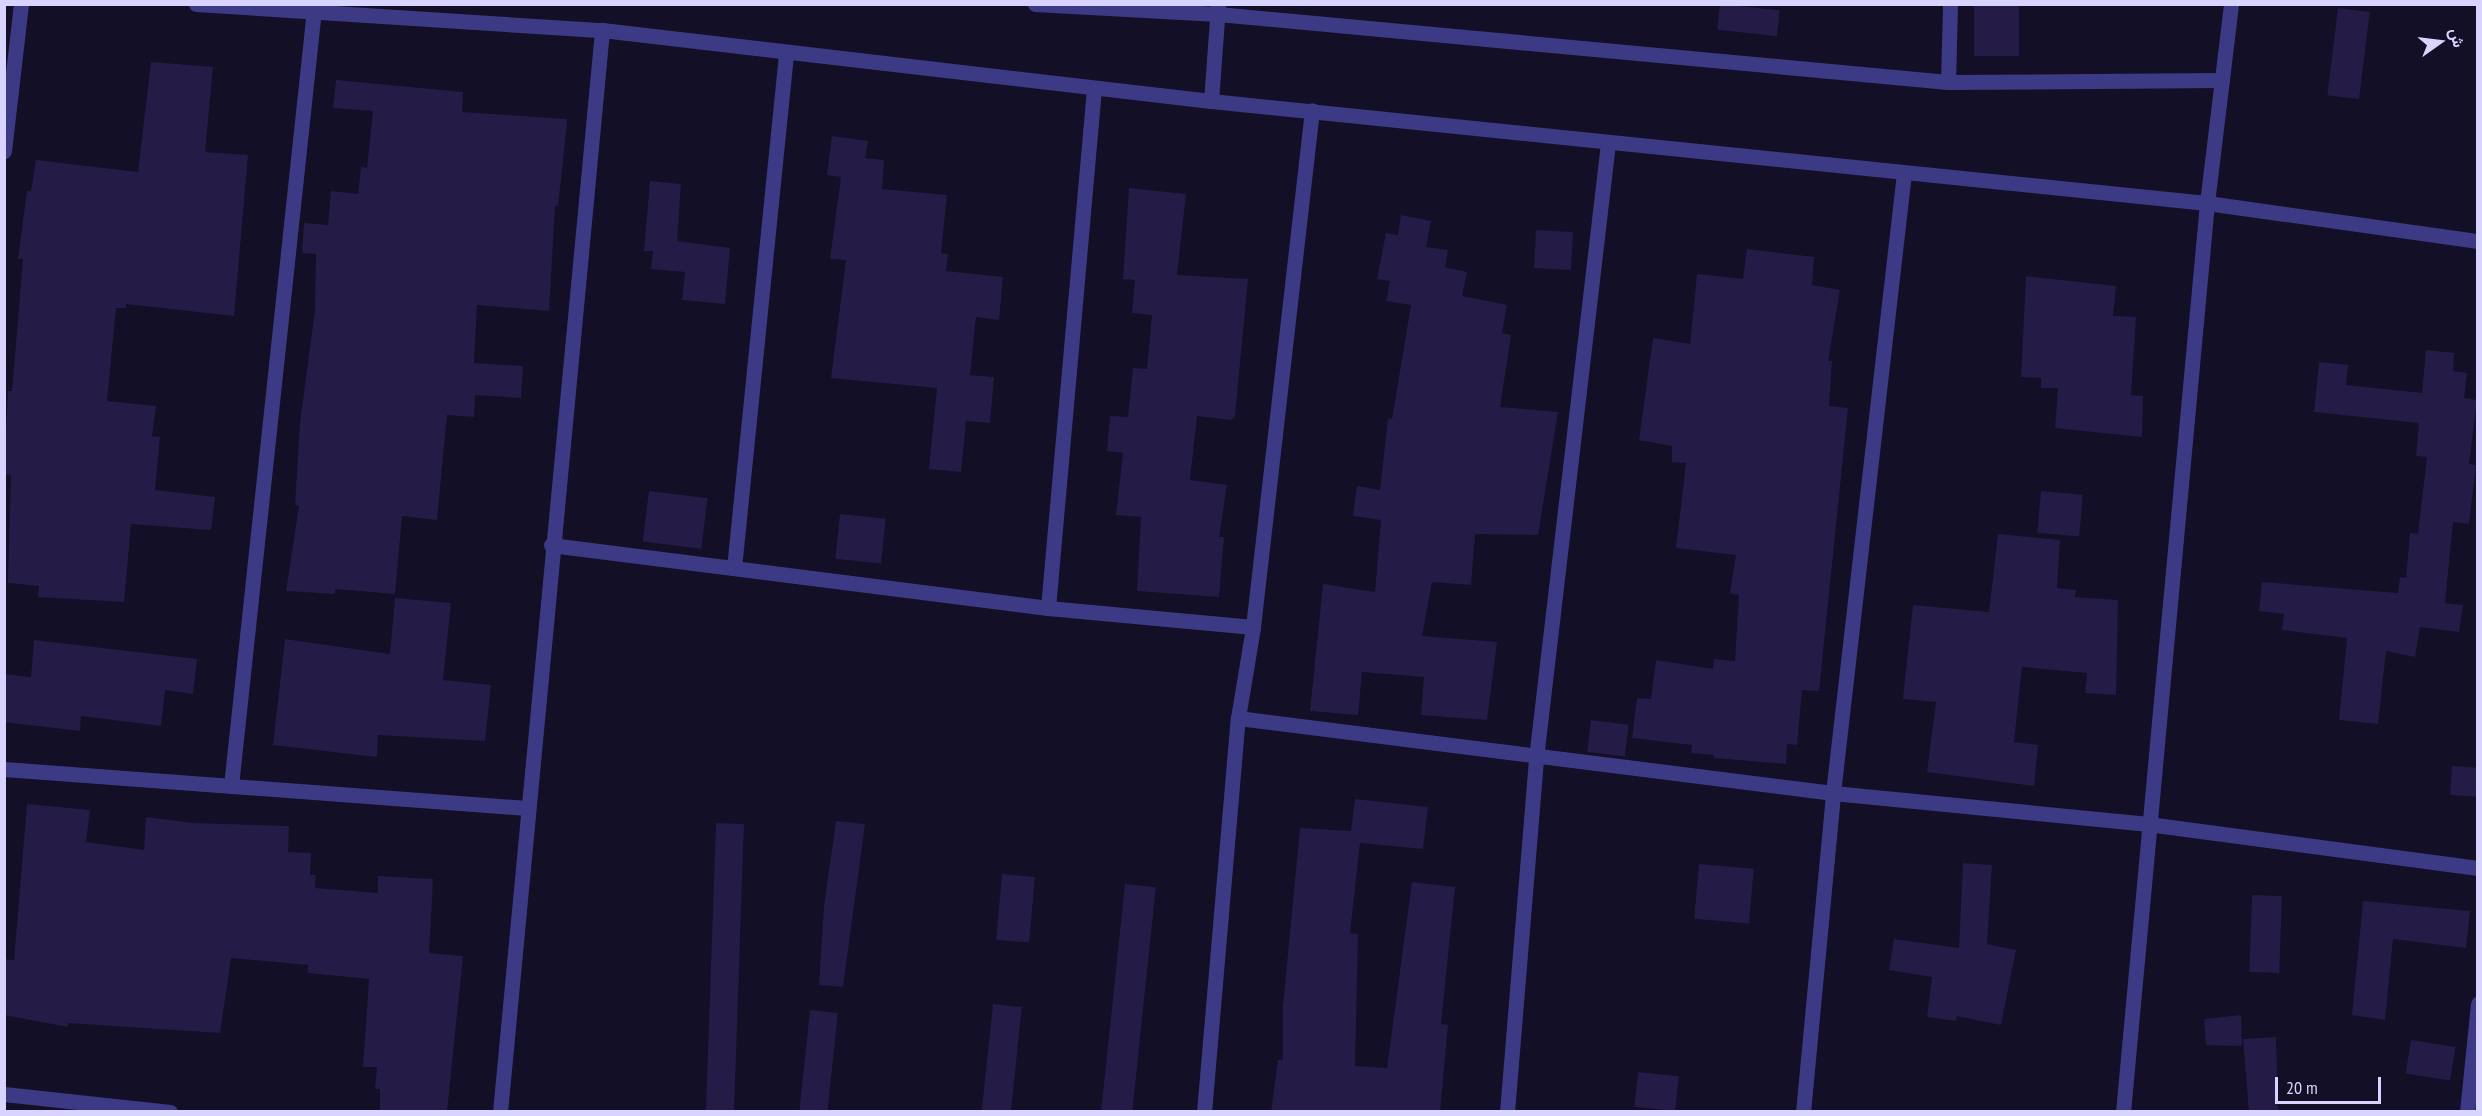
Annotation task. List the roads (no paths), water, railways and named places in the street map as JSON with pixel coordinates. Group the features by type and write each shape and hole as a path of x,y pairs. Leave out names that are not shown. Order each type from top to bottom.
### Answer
{"street":[{"path":"4,151 21,4"},
{"path":"196,4 314,9 602,30 786,54 1211,101 1608,143 1767,156 1904,173 2207,203 2478,241"},
{"path":"1035,4 1218,9 1948,81 2222,80"},
{"path":"1948,81 1950,4"},
{"path":"2123,1112 2207,203 2231,4"},
{"path":"231,786 314,9"},
{"path":"1211,101 1218,9"},
{"path":"500,1112 551,545 602,30"},
{"path":"734,568 786,54"},
{"path":"1048,608 1094,88"},
{"path":"1204,1112 1238,718 1252,627 1312,110"},
{"path":"1507,1112 1536,758 1608,143"},
{"path":"1803,1112 1833,794 1904,173"},
{"path":"551,545 1048,608 1252,627"},
{"path":"1238,718 1536,758 1833,794 2148,824 2478,868"},
{"path":"4,769 527,808"},
{"path":"2467,1112 2478,1004"},
{"path":"4,1094 170,1112"}]}
